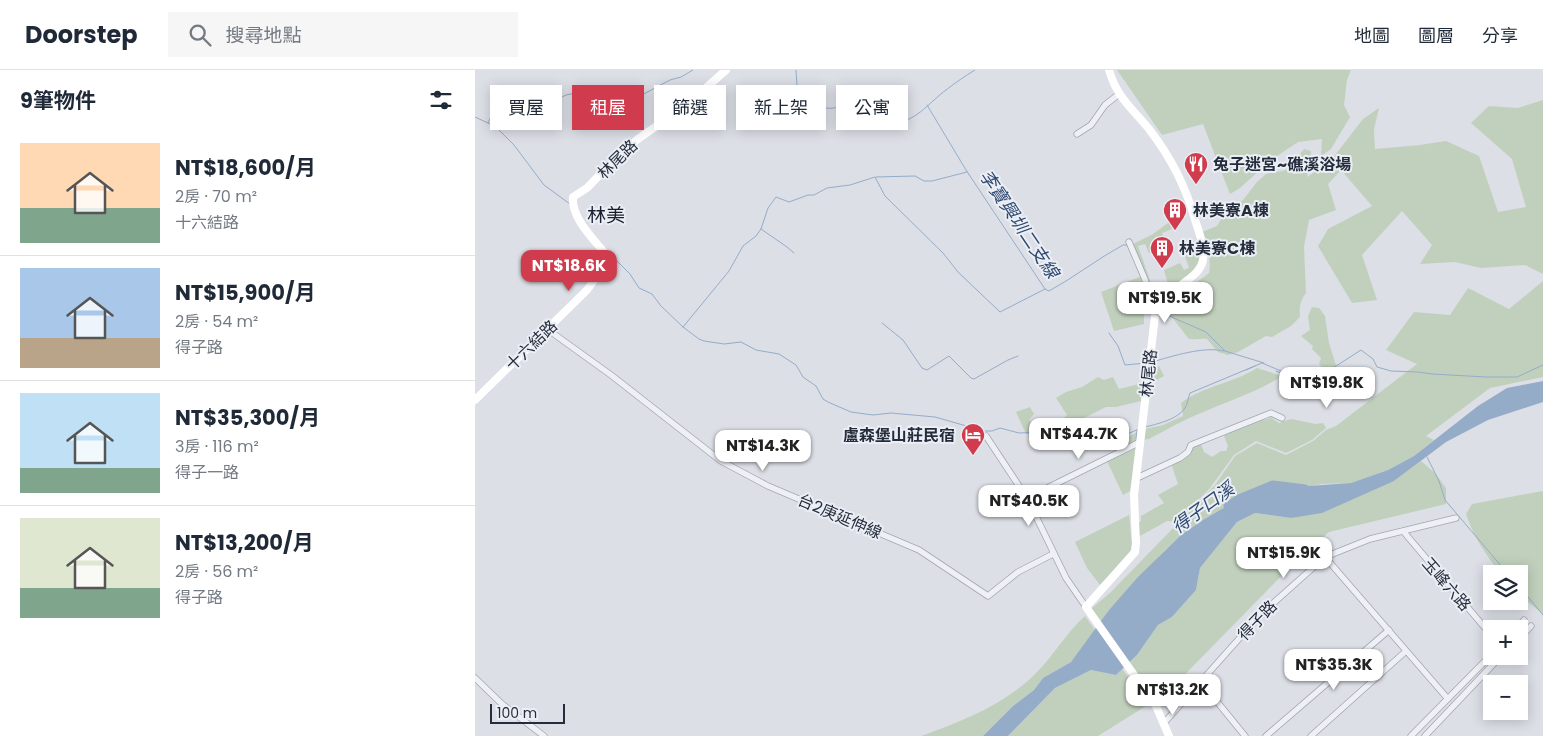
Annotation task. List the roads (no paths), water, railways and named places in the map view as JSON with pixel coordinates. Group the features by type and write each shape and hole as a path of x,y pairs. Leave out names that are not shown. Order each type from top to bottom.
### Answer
{"street":[{"name":"林尾路","path":"604,267 608,257 585,228 573,206 573,197 587,188 618,156 688,104 726,70"},
{"path":"1109,70 1119,94 1171,161 1183,184 1203,250 1203,262 1198,272 1162,300 1157,307 1154,304 1129,242"},
{"path":"1077,134 1091,125 1105,105 1119,94"},
{"name":"十六結路","path":"475,400 587,290 604,267"},
{"name":"林尾路","path":"1087,610 1135,552 1134,495 1152,335 1157,307"},
{"name":"台2庚延伸線","path":"547,330 611,375 721,461 768,486 919,550 988,596 1018,572 1053,554"},
{"path":"1317,386 1326,398 1344,386"},
{"path":"1137,478 1180,458 1188,452 1191,445 1271,413 1282,418"},
{"path":"986,436 1027,498 1066,578 1156,706 1169,736"},
{"path":"1027,498 1140,442"},
{"name":"得子路","path":"1164,723 1261,614 1325,557 1370,539 1456,518"},
{"name":"玉峰六路","path":"1403,531 1483,626"},
{"path":"1325,557 1448,699"},
{"path":"1528,629 1531,626"},
{"path":"1267,736 1389,630"},
{"path":"1311,736 1407,651"},
{"path":"1411,736 1483,663"},
{"path":"1425,736 1492,665"},
{"path":"475,678 502,704 544,736"},
{"path":"1201,682 1245,736"}],"water":[{"path":"1543,381 1543,402 1488,420 1446,442 1394,481 1322,513 1291,518 1255,513 1237,522 1200,568 1196,590 1172,617 1158,625 1137,655 1116,675 1091,670 1055,688 1008,736 983,736 1013,706 1034,690 1043,678 1071,662 1109,610 1138,577 1181,535 1203,520 1241,498 1268,489 1351,483 1388,470 1414,456 1478,406 1507,388"}],"waterway":[{"path":"475,117 488,123 496,106 517,100 522,95 528,93 541,101 552,103 556,103 566,95 605,87 638,97 693,70"},
{"path":"796,70 799,102 813,101 822,107 831,108 839,107 855,99 871,96 883,102 898,122 905,121 917,114 949,87 975,70"},
{"name":"李寶興圳二支線","path":"927,105 966,170 1045,289 1049,291 1113,250 1127,245"},
{"path":"488,123 495,126 514,145 544,185 570,204"},
{"path":"876,177 915,176 924,181 932,181 967,172"},
{"path":"683,327 729,271 743,246 756,236 761,229 768,208 776,197 789,202 808,195 814,195 827,188 850,185 875,177 885,196 943,253 958,272 1000,312 1045,289"},
{"path":"761,229 794,253"},
{"path":"612,256 630,274 639,288 652,294 661,306 699,339 724,344 741,342 756,350 779,354 796,365 803,377 816,386 823,399 851,412 873,415 891,413 935,417 984,431 1000,428 1019,433 1043,432 1079,422 1099,425 1107,432 1125,435 1139,429"},
{"name":"李寶興圳二支線","path":"1160,312 1206,332 1225,351 1264,363"},
{"path":"882,323 903,340 922,368 927,370 949,356 974,379 1018,356"},
{"path":"1109,333 1118,346 1125,365 1146,363"},
{"path":"1145,427 1167,420 1182,412 1187,404 1190,393 1262,363 1293,376 1323,381 1329,376 1333,368 1361,350 1373,359 1377,367 1391,371 1517,377 1543,365"},
{"path":"1152,362 1198,351 1224,351"},
{"path":"1246,370 1255,366"},
{"path":"1276,371 1300,381 1305,380"},
{"path":"1309,381 1317,382"},
{"path":"1136,439 1137,430"},
{"path":"1427,457 1439,481 1445,500 1500,565"},
{"name":"得子口溪","path":"1228,506 1239,499 1273,485 1305,489"},
{"path":"1528,597 1543,615"}],"place":[{"name":"兔子迷宮~礁溪浴場","path":"1196,185"},
{"name":"林美寮A棟","path":"1175,231"},
{"name":"林美寮C棟","path":"1162,269"},
{"name":"盧森堡山莊民宿","path":"973,456"}],"district":[{"name":"林美","path":"606,215"}]}
